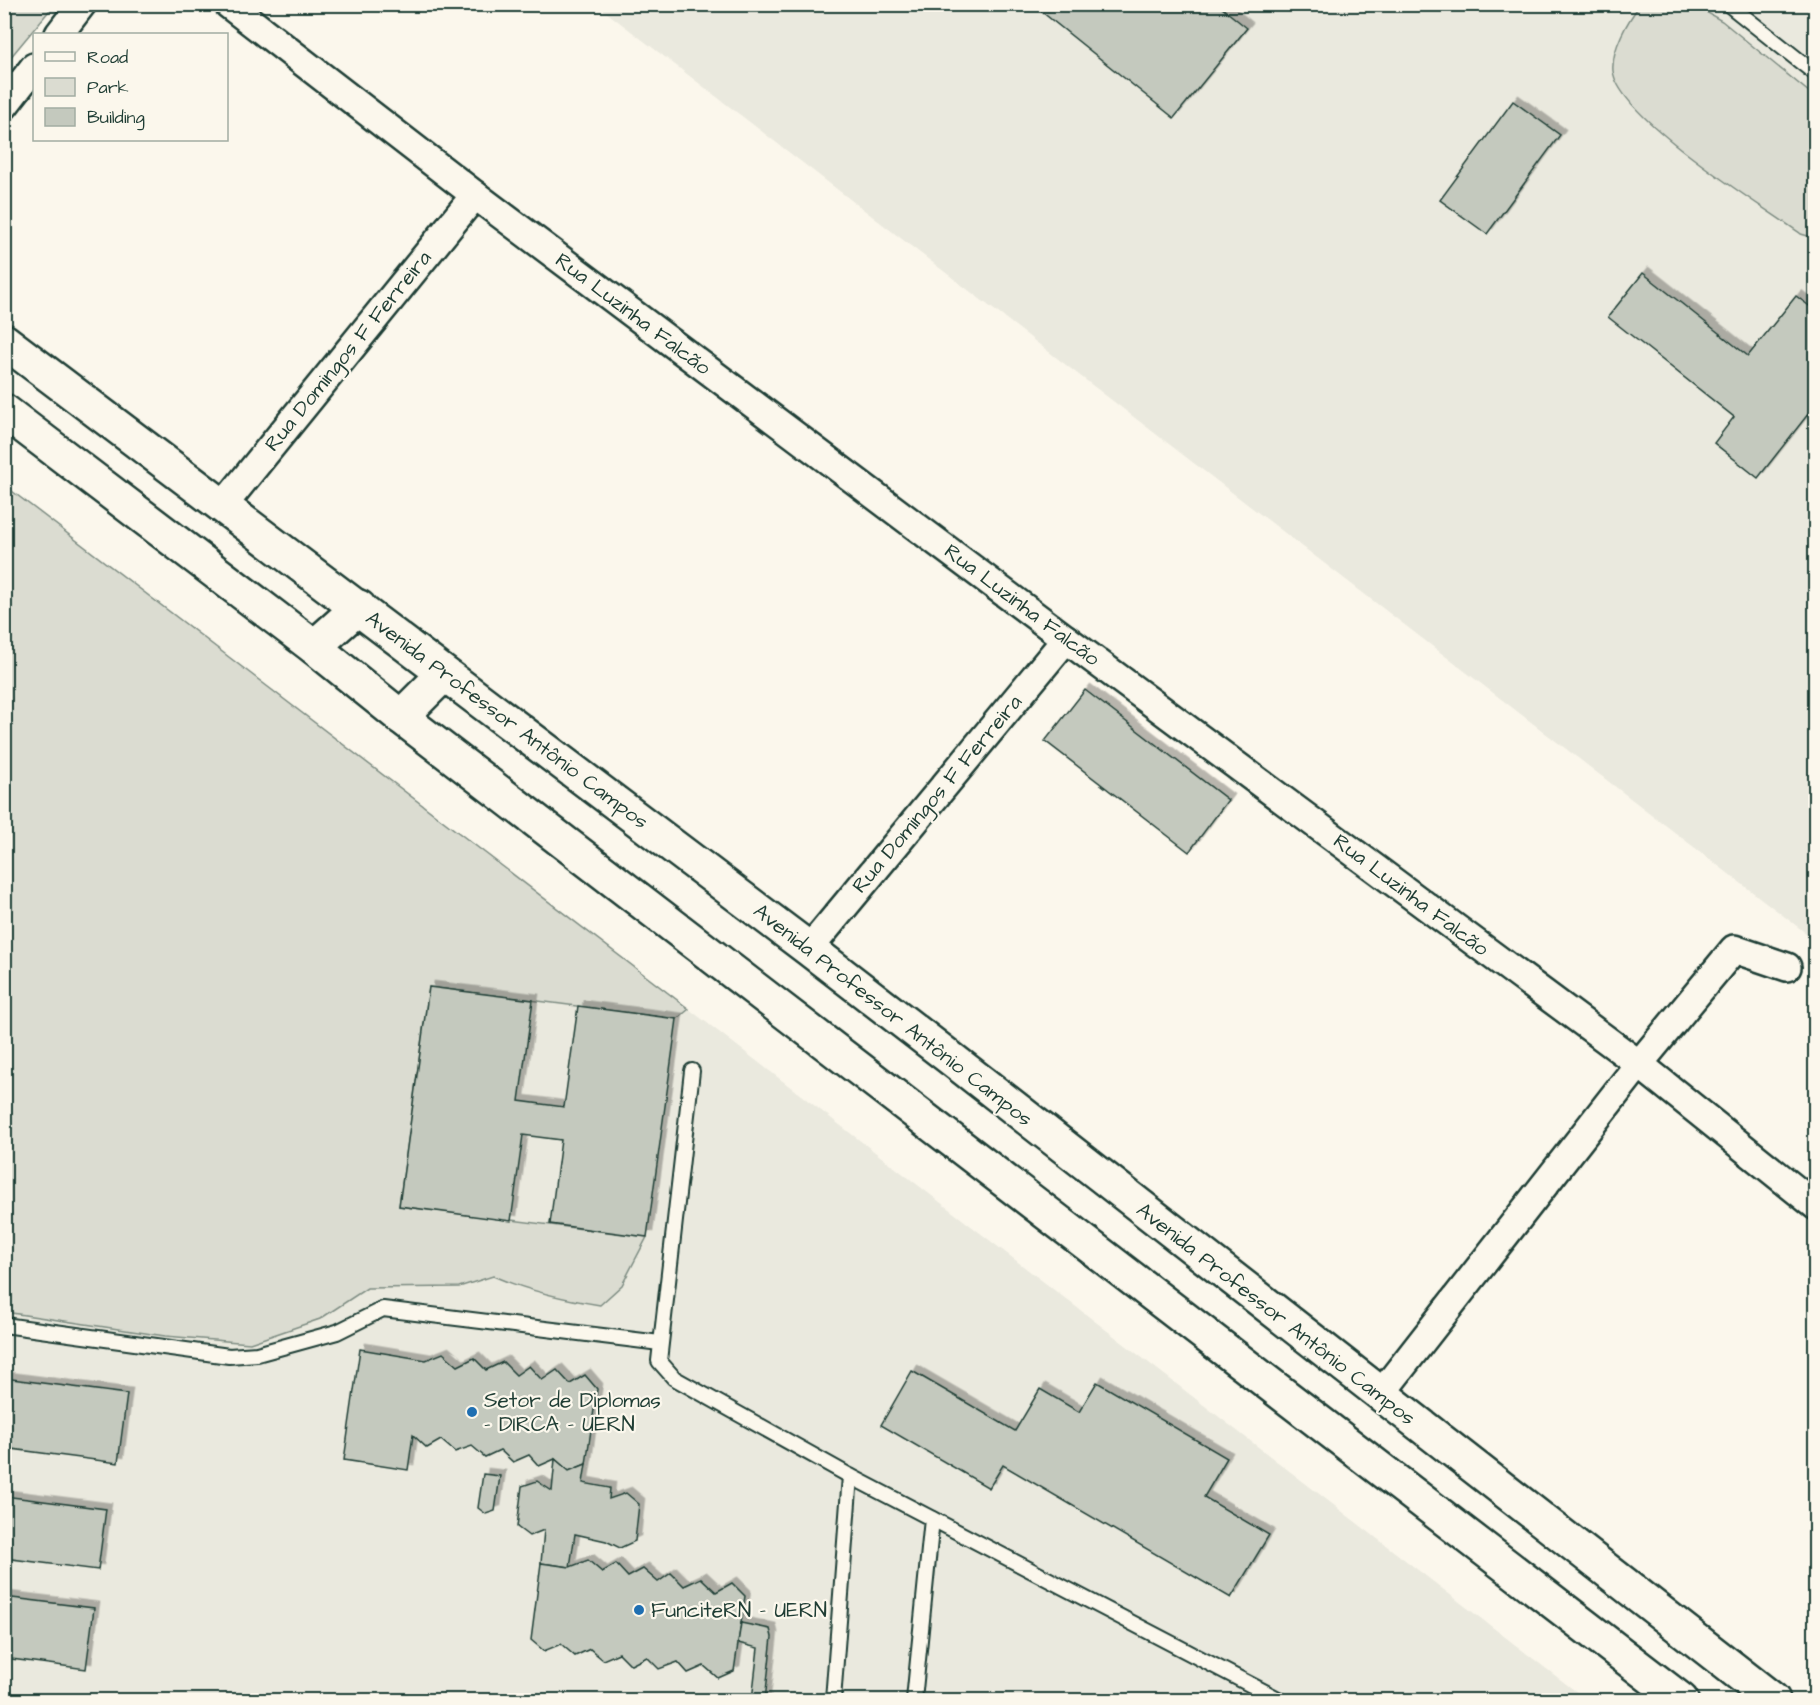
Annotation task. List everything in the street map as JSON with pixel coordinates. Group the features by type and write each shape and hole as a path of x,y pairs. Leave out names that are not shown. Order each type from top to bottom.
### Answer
{"street":[{"path":"60,33 82,4"},
{"name":"Rua Luzinha Falcão","path":"228,4 475,195 1066,639 1639,1064 1815,1206"},
{"path":"4,106 33,68"},
{"name":"Rua Domingos F Ferreira","path":"222,507 475,195"},
{"name":"Avenida Professor Antônio Campos","path":"4,341 809,949 1773,1701"},
{"path":"4,411 314,647 401,717 1681,1701"},
{"path":"314,647 358,607"},
{"name":"Rua Domingos F Ferreira","path":"809,949 1066,639"},
{"path":"401,717 444,674"},
{"path":"1380,1395 1639,1064 1734,949 1787,967"}],"lane":[{"path":"1728,4 1815,74"},
{"path":"692,1071 659,1360 674,1378 850,1476 1280,1701"},
{"path":"4,1325 229,1356 257,1354 337,1332 383,1309 660,1343"},
{"path":"832,1701 850,1476"},
{"path":"914,1701 932,1519"}],"shaded area":[{"path":"597,5 1815,5 1815,940"},
{"path":"4,485 689,1009 1587,1700 5,1700"}],"green space":[{"path":"4,5 54,5 5,64"},
{"path":"1640,5 1694,5 1722,21 1815,97 1815,238 1801,234 1694,159 1639,112 1621,90 1613,71 1615,54 1630,19"},
{"path":"4,485 689,1009 677,1019 429,987 399,1206 647,1237 622,1285 600,1305 545,1294 493,1276 459,1287 367,1288 320,1319 250,1343 165,1336 5,1312"}],"building":[{"path":"1032,4 1217,4 1247,28 1174,118"},
{"path":"1513,101 1560,135 1487,234 1440,200"},
{"path":"1643,273 1748,356 1796,296 1816,311 1816,404 1758,478 1714,443 1734,417 1608,317"},
{"path":"1085,690 1228,800 1189,852 1045,741"},
{"path":"429,987 533,1000 519,1101 564,1107 578,1006 677,1019 647,1237 550,1224 561,1140 523,1135 511,1221 399,1206"},
{"name":"Setor de Diplomas - DIRCA - UERN","path":"360,1349 426,1360 443,1353 458,1366 474,1358 486,1370 503,1362 516,1375 529,1366 542,1380 557,1370 570,1384 585,1375 597,1389 586,1464 569,1471 555,1459 539,1466 529,1455 513,1462 500,1450 485,1457 472,1446 455,1452 441,1440 427,1448 413,1435 408,1470 344,1460"},
{"path":"912,1371 1015,1431 1040,1389 1079,1412 1097,1382 1227,1458 1204,1497 1269,1535 1231,1598 1003,1465 989,1488 881,1425"},
{"path":"4,1378 127,1394 118,1463 4,1448"},
{"path":"555,1459 569,1471 586,1464 583,1483 610,1488 609,1499 626,1493 639,1504 635,1541 620,1548 606,1541 575,1534 570,1567 541,1563 544,1530 529,1536 517,1527 522,1486 537,1481 552,1491"},
{"path":"483,1474 500,1476 495,1511 486,1514 478,1508"},
{"path":"4,1496 106,1509 98,1570 4,1558"},
{"name":"FunciteRN - UERN","path":"588,1560 602,1572 616,1564 628,1577 643,1569 658,1582 671,1573 684,1586 701,1578 716,1592 732,1583 745,1596 734,1671 718,1678 704,1666 688,1673 678,1662 659,1669 647,1657 631,1665 619,1653 603,1660 590,1649 575,1656 561,1644 544,1651 531,1640 541,1563 570,1567"},
{"path":"4,1597 94,1608 86,1669 4,1658"},
{"path":"741,1623 770,1629 772,1637 765,1700 752,1700 758,1648 738,1643"}],"place":[{"name":"Setor de Diplomas - DIRCA - UERN","path":"472,1412"},
{"name":"FunciteRN - UERN","path":"639,1610"}]}
